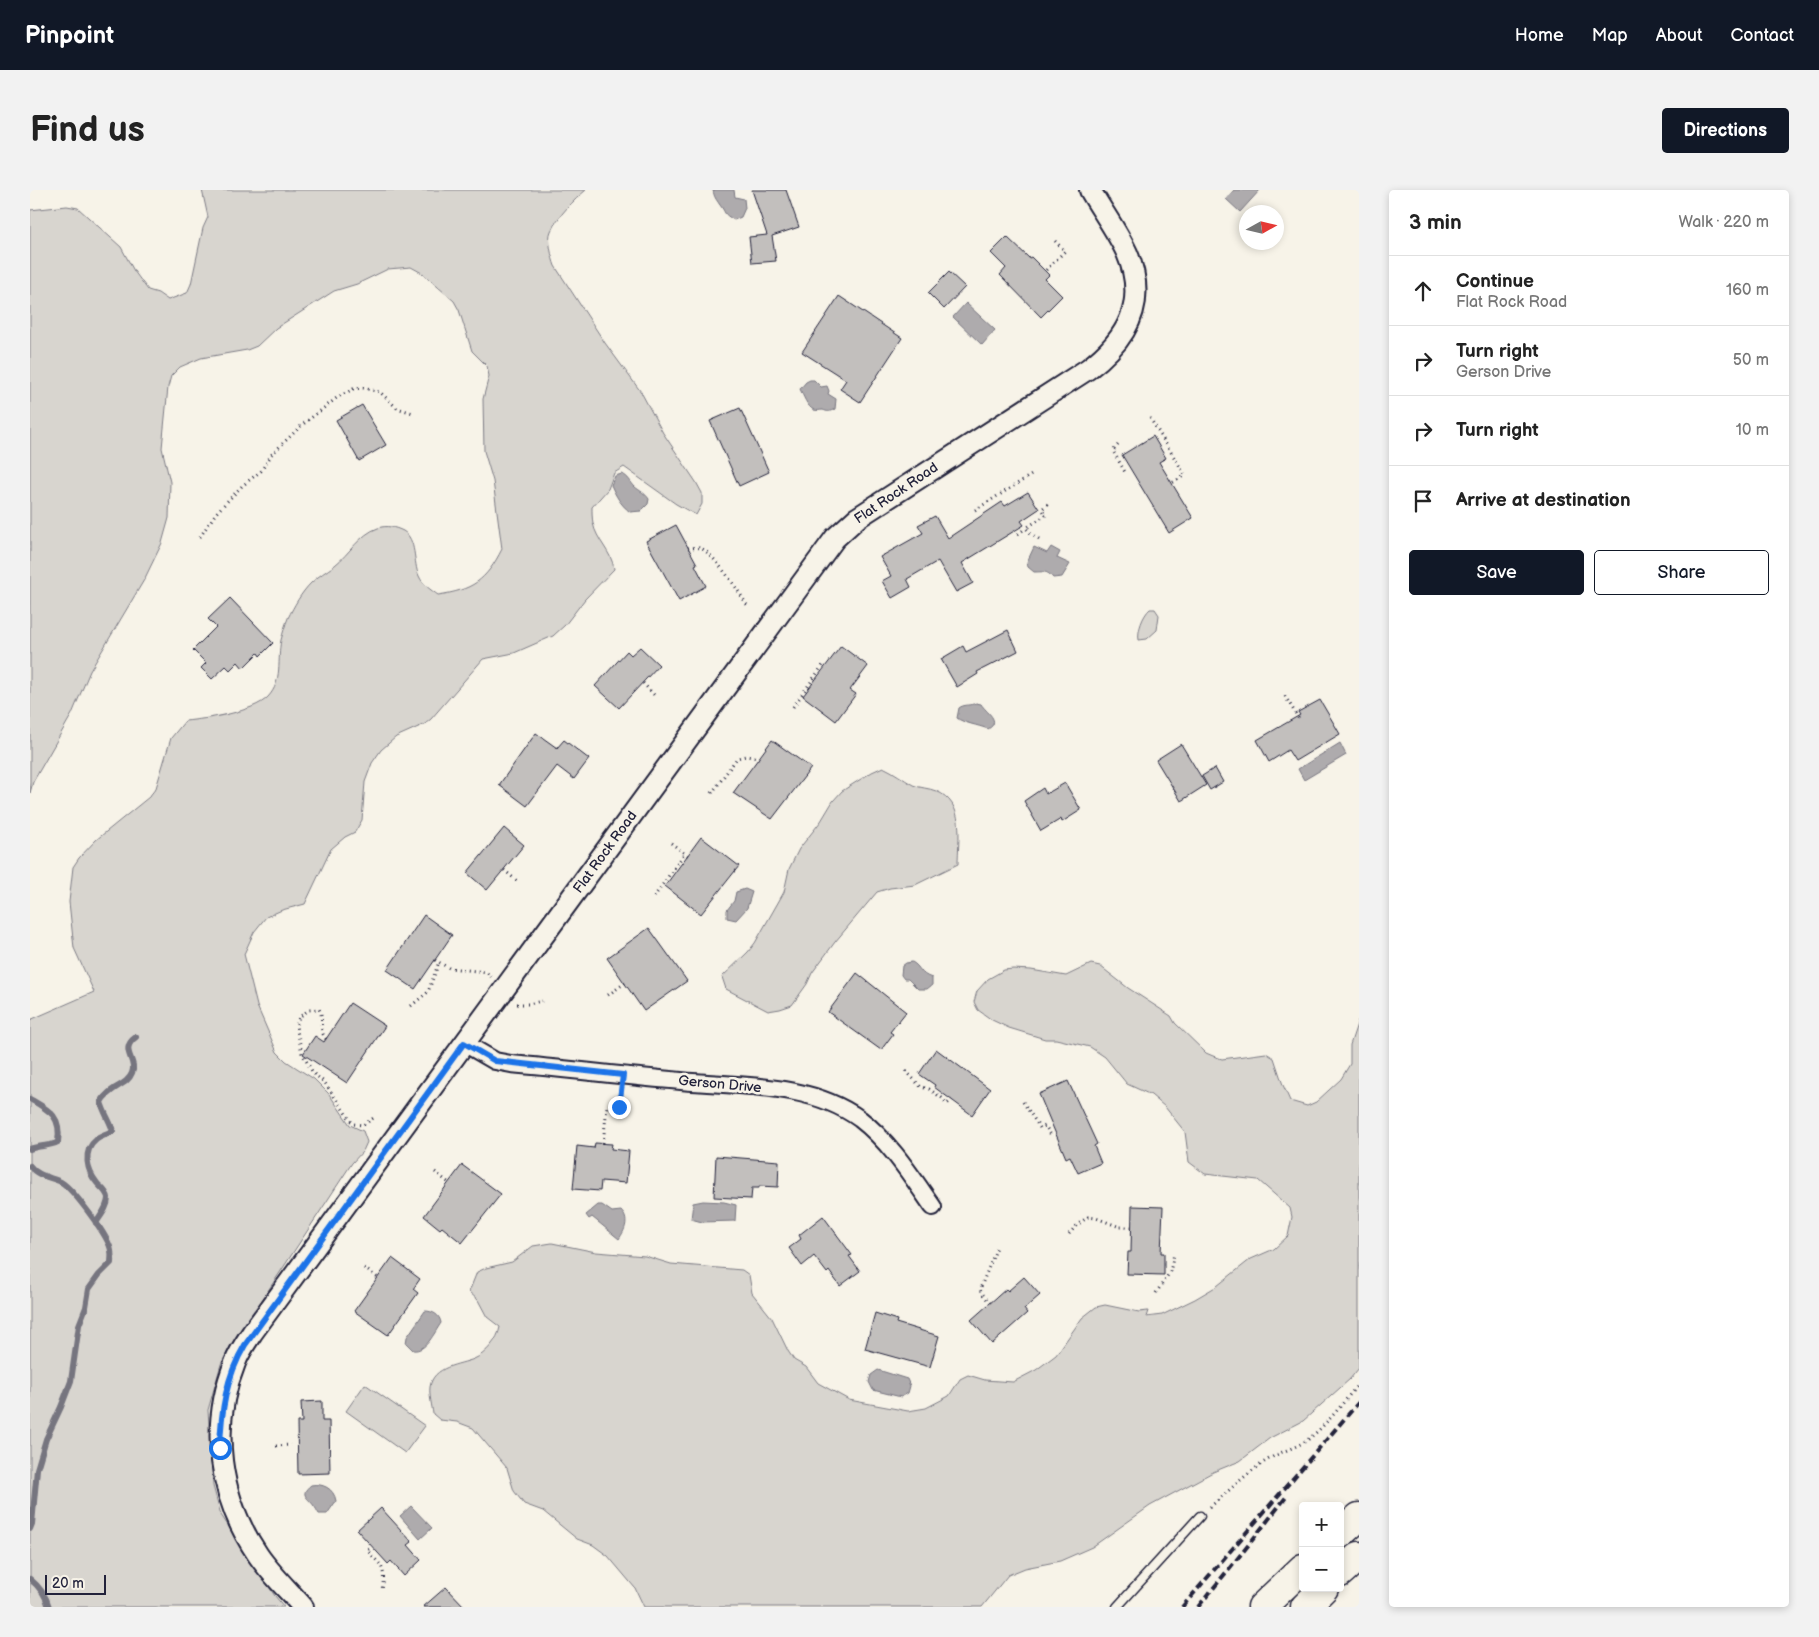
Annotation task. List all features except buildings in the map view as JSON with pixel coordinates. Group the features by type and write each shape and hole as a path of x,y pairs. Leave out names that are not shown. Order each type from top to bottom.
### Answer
{"highway":[{"path":"1344,1530 1359,1517"},
{"path":"1344,1569 1359,1556"},
{"path":"1262,1607 1299,1572"},
{"path":"1305,1607 1320,1592"}],"street":[{"name":"Flat Rock Road","path":"303,1607 259,1556 239,1522 226,1486 220,1448 222,1412 227,1386 236,1361 252,1333 835,538 857,518 1095,364 1112,349 1121,337 1134,309 1135,284 1132,268 1120,239 1090,190"},
{"name":"Gerson Drive","path":"464,1043 495,1061 784,1090 816,1097 839,1106 860,1120 879,1137 904,1166 933,1207"}],"lane":[{"path":"1117,1607 1200,1516"}],"path":[{"path":"1046,270 1064,251 1053,239"},
{"path":"200,537 216,513 242,486 261,471 272,454 302,425 338,397 353,389 363,388 380,392 398,408 413,413"},
{"path":"1150,418 1185,475 1172,483"},
{"path":"1118,445 1113,451 1125,472"},
{"path":"975,510 1033,474"},
{"path":"1018,534 1046,515 1042,509 1049,503"},
{"path":"1026,528 1039,539"},
{"path":"688,548 700,548 710,554 744,598 748,607"},
{"path":"792,707 823,664 825,666"},
{"path":"643,683 656,697"},
{"path":"1285,696 1300,721"},
{"path":"712,793 737,758 746,756 759,758"},
{"path":"654,897 686,855 671,843"},
{"path":"504,870 517,881"},
{"path":"435,960 449,968 486,972 504,989"},
{"path":"411,1006 428,992 439,962"},
{"path":"608,995 624,983"},
{"path":"326,1039 321,1032 322,1014 318,1009 309,1010 299,1017 296,1026 302,1053 314,1073 325,1083 352,1124 363,1125 375,1117"},
{"path":"906,1071 921,1087 929,1089 947,1104 952,1100"},
{"path":"603,1143 607,1107 619,1107 623,1075"},
{"path":"1023,1102 1040,1128 1046,1126 1051,1136"},
{"path":"435,1172 449,1183"},
{"path":"1069,1234 1088,1217 1120,1227 1131,1227"},
{"path":"990,1303 980,1289 997,1247"},
{"path":"1156,1293 1170,1272 1174,1254"},
{"path":"364,1268 378,1278"},
{"path":"1200,1516 1255,1469 1276,1455 1310,1438 1340,1407 1359,1383"},
{"path":"276,1446 291,1446"},
{"path":"369,1548 367,1550 383,1569 385,1575 382,1590"}],"shaded area":[{"path":"202,190 586,190 566,209 551,231 551,254 555,266 605,343 641,392 663,433 702,493 702,504 696,515 676,504 624,467 614,473 608,489 592,507 592,519 597,535 613,563 614,569 553,636 514,653 483,659 431,719 425,724 396,737 381,750 372,763 365,782 362,820 355,832 345,837 331,849 305,904 282,910 266,917 254,932 244,954 257,1006 277,1052 286,1061 314,1079 329,1094 350,1125 363,1131 367,1142 363,1151 352,1163 227,1353 221,1364 208,1410 213,1486 221,1515 284,1607 30,1607 30,1020 94,992 74,948 69,902 73,867 96,840 149,797 156,788 171,738 185,721 241,711 252,707 268,697 273,691 278,677 281,640 284,629 298,600 311,583 335,565 366,535 381,527 403,531 413,545 419,576 425,585 438,595 469,587 477,582 490,569 502,549 493,481 484,451 483,399 489,376 487,366 472,351 459,310 454,301 422,273 411,267 388,269 357,284 334,291 276,328 257,346 247,350 201,358 180,367 171,376 168,387 162,448 170,482 169,518 162,543 144,580 90,671 72,714 33,782 30,793 30,210 67,206 78,208 121,247 134,271 148,290 158,293 168,300 187,293 191,284 203,228 208,217"},
{"path":"713,190 734,190 735,197 744,199 745,208 741,217 734,220 726,215 715,198"},
{"path":"1234,190 1260,190 1246,205 1239,205 1239,211 1226,199"},
{"path":"966,303 995,330 982,345 953,317"},
{"path":"810,380 814,380 821,387 827,386 828,394 836,399 835,409 829,411 814,410 809,406 800,389"},
{"path":"622,474 649,499 648,504 641,511 630,512 615,493 611,485 615,476"},
{"path":"1034,547 1047,553 1051,547 1060,552 1057,558 1070,564 1062,577 1053,578 1047,573 1034,572 1028,567 1027,562"},
{"path":"1150,609 1155,609 1159,615 1157,630 1147,639 1139,640 1141,623"},
{"path":"976,703 981,704 992,716 994,723 988,729 957,718 959,708"},
{"path":"1340,743 1346,755 1304,780 1298,769"},
{"path":"883,767 913,785 936,791 946,797 952,804 956,813 959,833 958,864 915,885 890,888 877,892 835,942 812,973 807,984 792,1005 768,1011 726,989 722,977 755,943 784,892 789,869 799,849 842,791"},
{"path":"745,889 752,892 747,908 736,920 727,918 727,910 734,901 736,892"},
{"path":"912,962 925,975 932,978 932,985 927,989 918,989 901,975 902,966"},
{"path":"1091,964 1100,966 1128,988 1171,1016 1175,1023 1206,1053 1222,1059 1266,1053 1274,1058 1290,1101 1307,1106 1316,1102 1341,1079 1350,1064 1350,1045 1359,1018 1359,1368 1350,1379 1303,1421 1270,1438 1240,1461 1213,1472 1150,1506 1092,1547 1060,1561 1025,1568 1008,1575 982,1607 644,1607 635,1588 608,1556 593,1545 577,1539 543,1511 524,1504 514,1491 507,1468 473,1428 457,1422 440,1420 433,1414 430,1387 436,1375 447,1367 474,1359 483,1354 491,1346 499,1332 500,1327 487,1317 478,1300 469,1292 477,1272 512,1262 533,1246 552,1243 596,1252 645,1256 671,1264 742,1270 749,1275 752,1293 772,1318 794,1360 806,1367 818,1383 849,1400 908,1411 926,1408 949,1396 960,1379 968,1375 985,1380 1013,1382 1036,1370 1056,1355 1082,1318 1096,1307 1105,1305 1139,1312 1148,1311 1146,1317 1162,1315 1217,1286 1251,1259 1274,1249 1288,1236 1292,1217 1290,1208 1258,1180 1205,1174 1189,1162 1185,1132 1165,1107 1151,1095 1127,1084 1105,1057 1090,1047 1056,1039 1045,1039 1009,1028 992,1020 978,1010 974,1002 977,991 988,979 1004,970 1031,970 1066,976"},
{"path":"703,1201 724,1202 736,1205 735,1221 702,1222 691,1219 693,1203"},
{"path":"598,1205 602,1205 612,1212 621,1211 624,1214 626,1225 619,1239 592,1217 589,1219 586,1215"},
{"path":"425,1311 436,1314 441,1323 426,1345 418,1350 413,1350 406,1343 407,1337"},
{"path":"878,1370 907,1379 910,1386 908,1393 901,1397 873,1390 869,1382 871,1375"},
{"path":"365,1384 425,1426 405,1453 346,1411"},
{"path":"311,1485 327,1487 335,1496 336,1501 327,1514 319,1514 306,1496 305,1491"},
{"path":"411,1506 432,1528 420,1539 400,1516"}],"waterway":[{"path":"96,1223 106,1208 108,1198 91,1173 88,1161 89,1150 96,1140 113,1131 101,1102 109,1093 130,1077 133,1064 128,1051 131,1042 136,1037"},
{"path":"30,1099 53,1115 59,1133 58,1142 30,1149"},
{"path":"30,1166 40,1174 67,1186 90,1214 111,1251 111,1263 89,1289 86,1307 79,1325 71,1381 46,1439 37,1469 30,1529"},
{"path":"30,1579 42,1592 49,1607"}],"railway":[{"path":"1182,1607 1359,1402"},
{"path":"1198,1607 1287,1496"}],"route":[{"path":"220,1448 222,1412 229,1378 236,1361 252,1333 464,1043 495,1061 623,1075 619,1107"}]}
